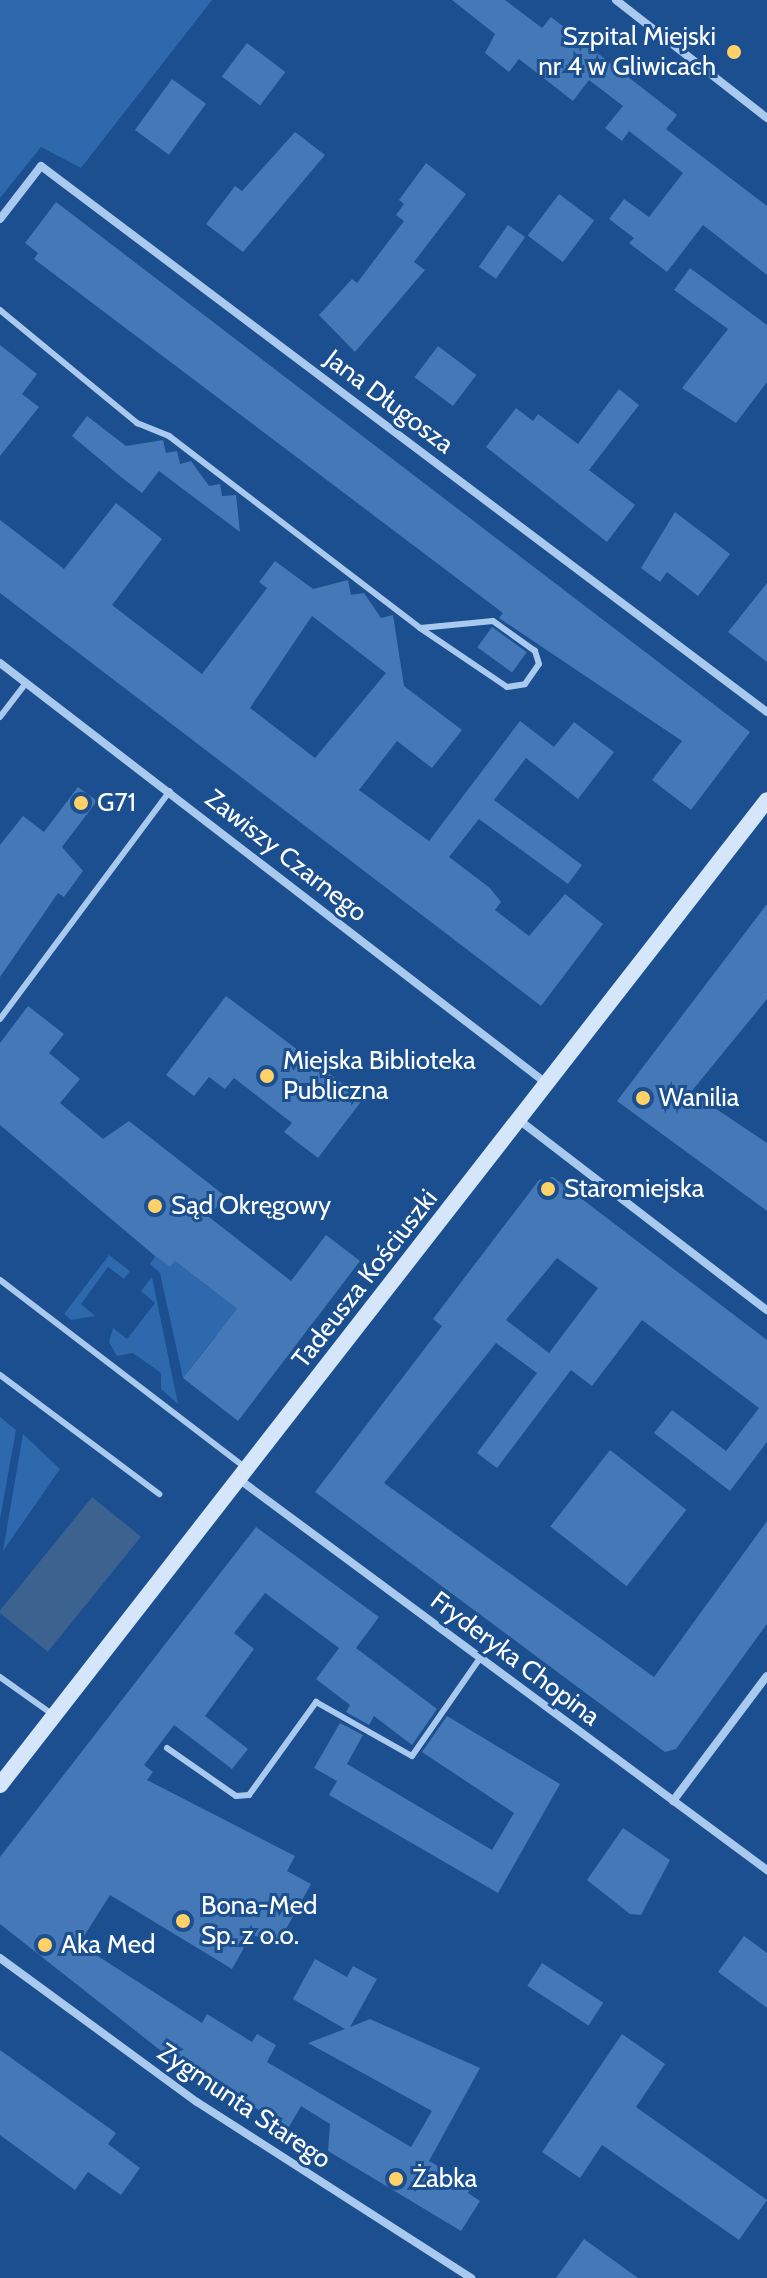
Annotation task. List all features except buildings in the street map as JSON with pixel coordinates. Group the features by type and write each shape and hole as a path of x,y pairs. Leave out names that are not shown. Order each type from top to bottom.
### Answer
{"street":[{"path":"616,0 767,118"},
{"name":"Jana Długosza","path":"0,219 41,166 767,712"},
{"name":"Zawiszy Czarnego","path":"0,663 546,1083"},
{"name":"Tadeusza Kościuszki","path":"0,1785 767,800"},
{"path":"519,1120 767,1310"},
{"name":"Fryderyka Chopina","path":"244,1475 480,1658 767,1870"},
{"path":"673,1801 767,1676"},
{"name":"Zygmunta Starego","path":"0,1958 197,2102 471,2278"}],"lane":[{"path":"0,310 137,423 169,436 420,628 507,687 525,684 539,664 535,651 493,621 420,628"},
{"path":"0,717 26,683"},
{"path":"0,1019 170,791"},
{"path":"0,1280 244,1475"},
{"path":"0,1375 159,1494"},
{"path":"167,1748 236,1796 249,1795 316,1702 412,1756 480,1658"},
{"path":"0,1677 54,1716"}],"shaded area":[{"path":"0,0 212,0 81,168 41,147 0,198"},
{"path":"109,1255 130,1271 124,1279 108,1267 81,1304 95,1316 71,1320 64,1314"},
{"path":"155,1256 170,1267 175,1261 256,1324 216,1335 183,1378 160,1273 150,1264"},
{"path":"152,1277 178,1404 161,1389 161,1373 133,1353 117,1356 109,1342 113,1328 127,1339 155,1303 141,1291"},
{"path":"0,1417 16,1430 0,1519"},
{"path":"23,1434 60,1469 3,1551"},
{"path":"92,1497 141,1537 48,1652 0,1611"}],"place":[{"name":"Szpital Miejski nr 4 w Gliwicach","path":"734,52"},
{"name":"G71","path":"81,803"},
{"name":"Miejska Biblioteka Publiczna","path":"267,1076"},
{"name":"Wanilia","path":"643,1098"},
{"name":"Staromiejska","path":"548,1189"},
{"name":"Sąd Okręgowy","path":"155,1206"},
{"name":"Bona-Med Sp. z o.o.","path":"183,1921"},
{"name":"Aka Med","path":"45,1945"},
{"name":"Żabka","path":"396,2179"}]}
